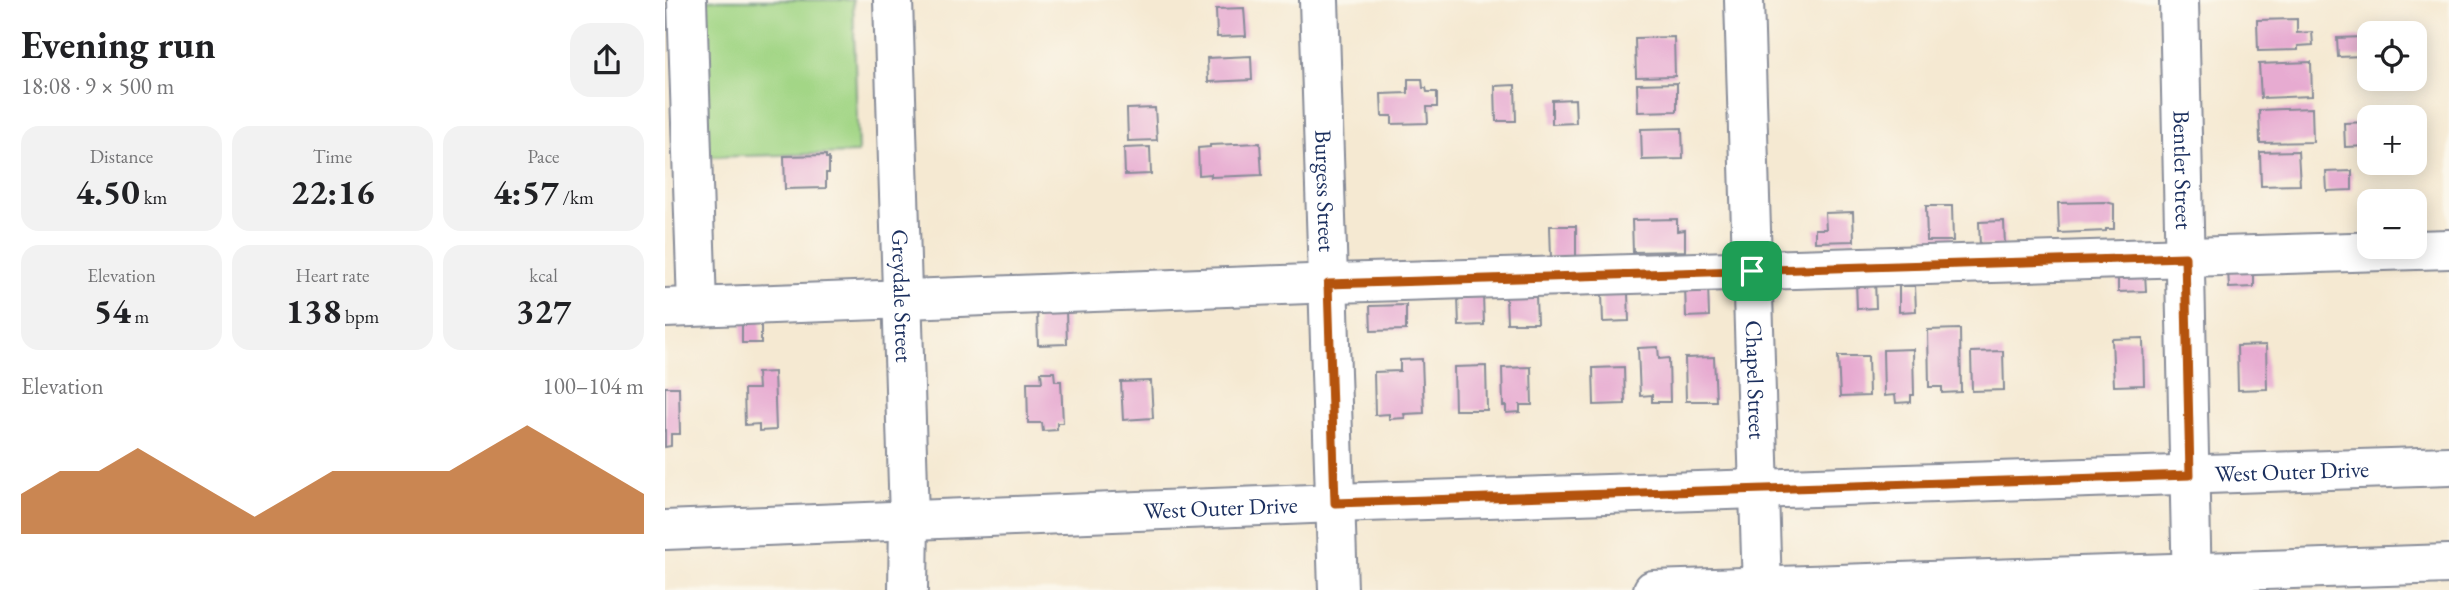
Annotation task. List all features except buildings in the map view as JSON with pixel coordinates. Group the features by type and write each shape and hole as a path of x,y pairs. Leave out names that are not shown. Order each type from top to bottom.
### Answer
{"main road":[{"path":"687,0 681,307 2449,249"},
{"name":"Greydale Street","path":"893,0 909,518 908,590"},
{"name":"Burgess Street","path":"1319,0 1338,590"},
{"name":"Chapel Street","path":"1744,0 1762,589"},
{"name":"Bentler Street","path":"2179,0 2192,581"},
{"name":"West Outer Drive","path":"665,530 909,518 2449,466"},
{"path":"1653,590 2192,581 2449,564"}],"green space":[{"path":"702,0 853,0 858,153 707,157"}],"route":[{"path":"2185,257 2190,475 1335,503 1328,284 1752,271 2185,257"}]}
